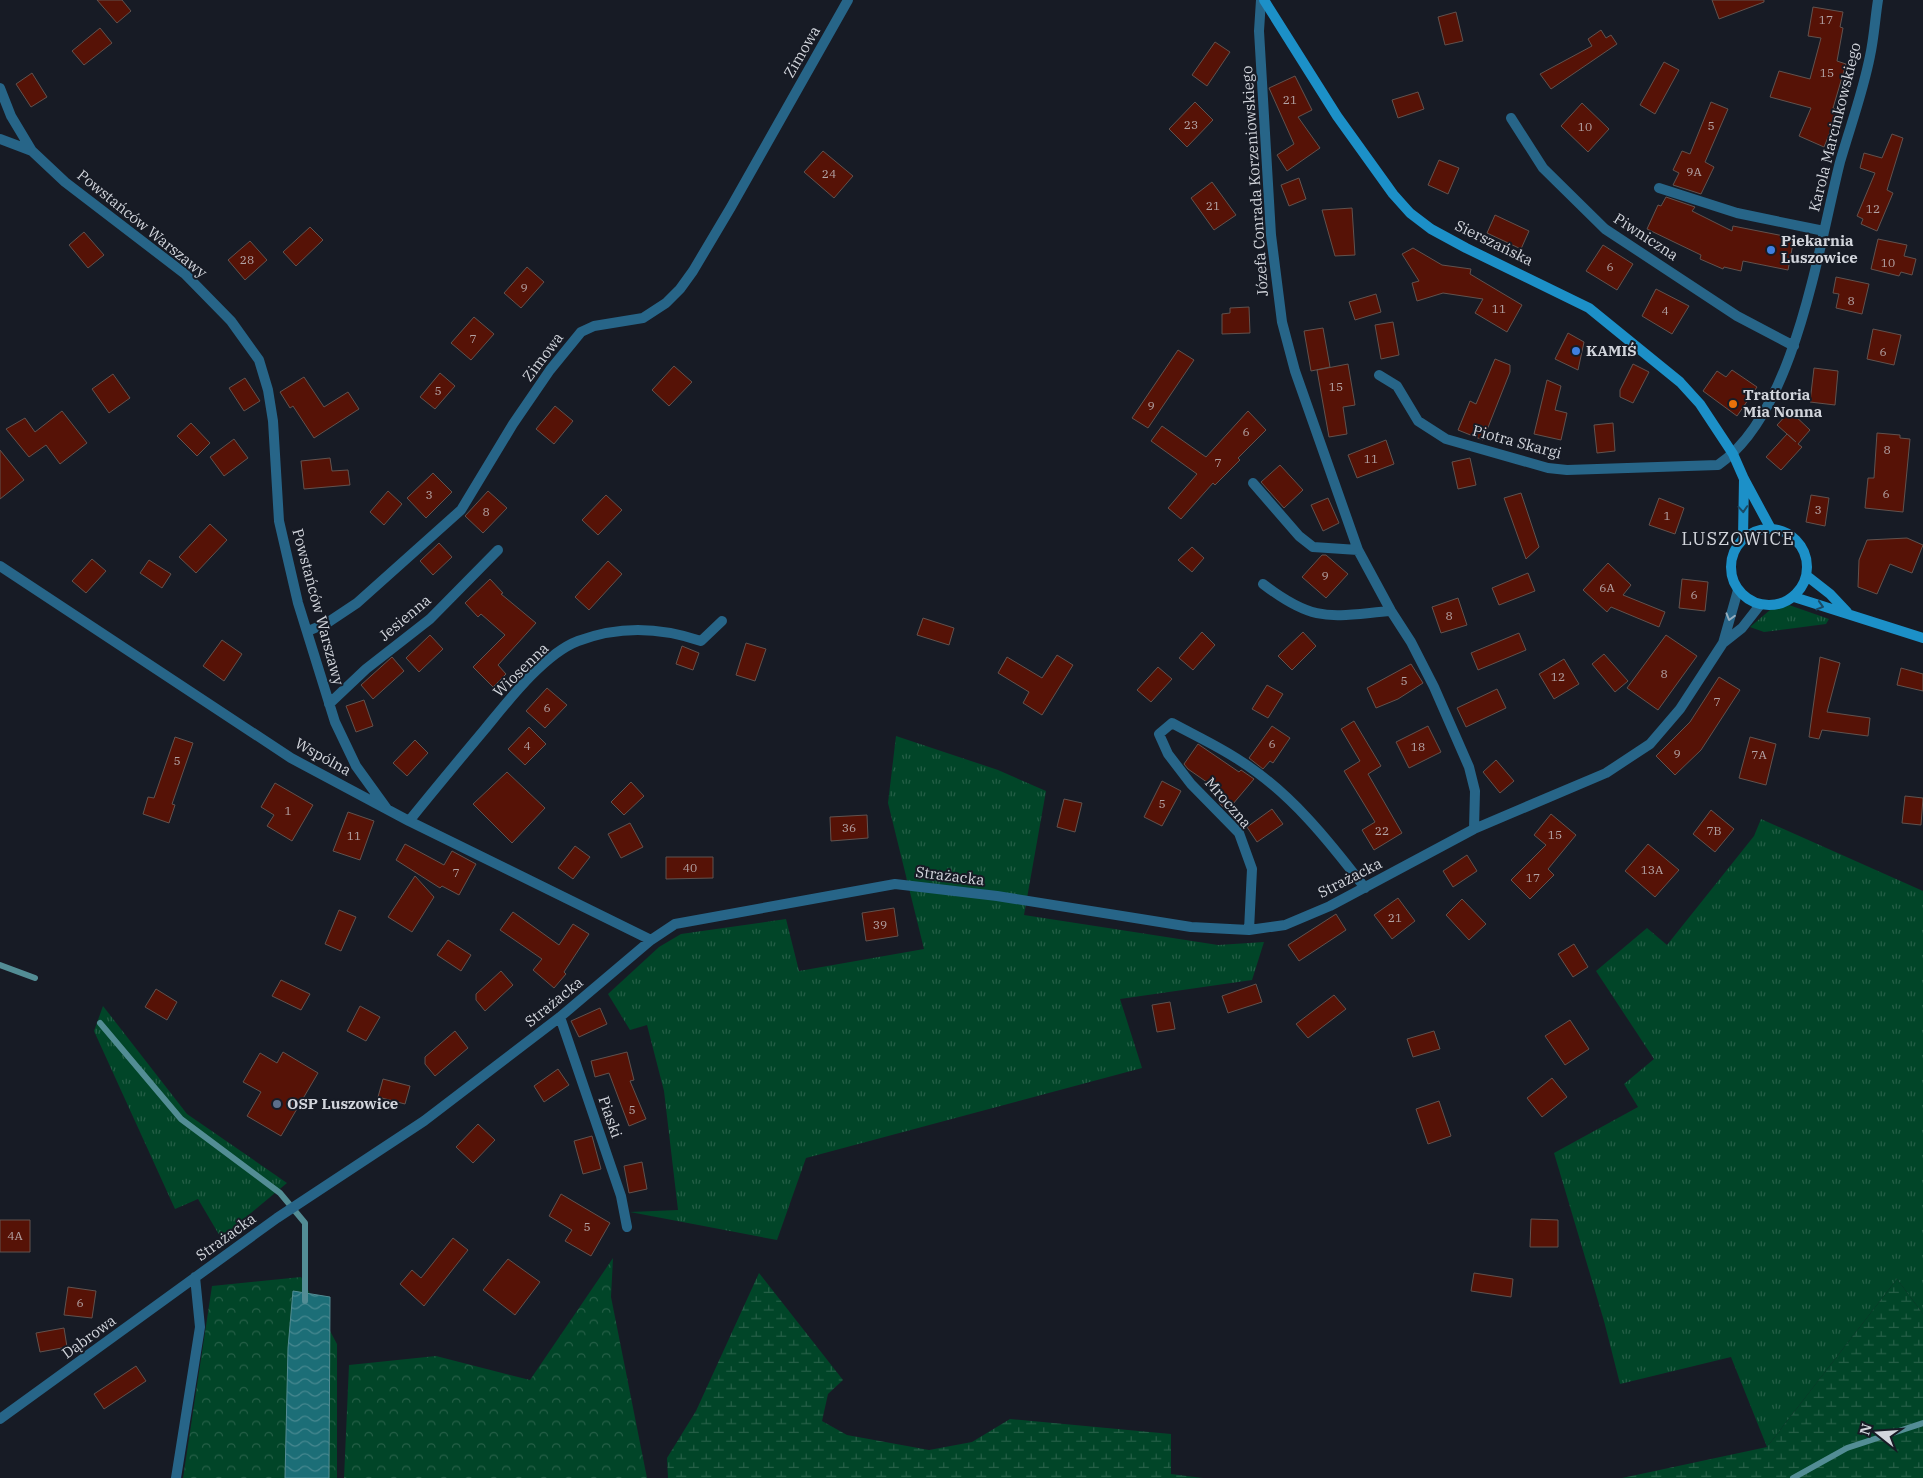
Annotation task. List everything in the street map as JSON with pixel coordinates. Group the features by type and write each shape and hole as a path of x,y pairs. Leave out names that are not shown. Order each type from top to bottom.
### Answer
{"street":[{"name":"Zimowa","path":"308,631 327,623 357,603 461,510 518,416 550,370 581,332 594,326 643,318 666,303 680,289 693,271 726,215 848,0"},
{"name":"Sierszańska","path":"1262,0 1337,116 1393,194 1410,213 1431,229 1466,248 1589,308 1680,382 1700,404 1733,454 1771,529"},
{"name":"Józefa Conrada Korzeniowskiego","path":"1262,0 1259,31 1271,236 1282,322 1295,371 1358,550 1391,610 1412,642 1434,687 1468,767 1475,791 1474,829"},
{"name":"Karola Marcinkowskiego","path":"1733,454 1774,394 1794,346 1871,56 1878,0"},
{"name":"Powstańców Warszawy","path":"0,88 11,116 32,151 65,182 185,274 232,321 259,360 268,390 273,420 279,521 298,603 308,631 328,704 356,766 386,809"},
{"name":"Piwniczna","path":"1511,118 1543,168 1604,229 1737,316 1794,346"},
{"path":"0,139 32,151"},
{"name":"Karola Marcinkowskiego","path":"1658,188 1737,213 1824,231"},
{"name":"Piotra Skargi","path":"1379,375 1397,386 1418,421 1446,439 1548,468 1567,470 1718,465 1733,454"},
{"name":"Sierszańska","path":"1743,538 1744,479"},
{"path":"1253,483 1299,536 1313,547 1358,550"},
{"path":"1771,529 1782,531 1800,544 1806,560 1807,576 1794,597 1772,606 1760,605 1748,600 1738,590 1731,573 1733,554 1743,538 1756,531 1771,529"},
{"name":"Jesienna","path":"328,704 366,669 430,619 498,550"},
{"name":"Wspólna","path":"0,566 291,758 386,809 651,940"},
{"path":"1807,576 1830,594 1847,612"},
{"path":"1264,584 1288,603 1330,616 1391,610"},
{"name":"Strażacka","path":"1723,644 1738,590"},
{"path":"1794,597 1847,612 1923,638"},
{"name":"Strażacka","path":"196,1277 277,1218 424,1121 560,1017 651,940 675,924 895,884 998,896 1191,927 1249,930 1285,925 1366,888 1474,829 1606,773 1650,744 1680,709 1723,644 1742,628 1760,605"},
{"name":"Wiosenna","path":"410,821 517,690 548,661 577,641 606,632 653,629 674,632 701,641 722,621"},
{"name":"Mroczna","path":"1249,930 1252,869 1239,833 1191,784 1168,754 1159,734 1172,723 1239,760 1281,792 1340,853 1366,888"},
{"name":"Piaski","path":"560,1017 621,1196 627,1227"},
{"path":"176,1478 200,1327 196,1277"},
{"name":"Dąbrowa","path":"0,1420 196,1277"}],"green space":[{"path":"1789,605 1829,619 1826,624 1764,632 1750,627 1770,610"},
{"path":"896,736 998,770 1046,791 1024,915 1218,945 1264,942 1252,980 1120,999 1142,1068 806,1158 777,1240 630,1212 678,1210 664,1091 647,1025 630,1030 608,994 659,947 681,934 786,919 799,971 924,949 888,803"},
{"path":"1761,819 1923,891 1923,1314 1897,1279 1767,1447 1731,1357 1620,1384 1604,1321 1554,1153 1638,1107 1624,1084 1654,1059 1596,971 1647,928 1667,945 1754,836"},
{"path":"103,1006 187,1114 287,1183 221,1238 198,1199 175,1209 94,1031"},
{"path":"613,1258 611,1297 647,1478 344,1478 349,1365 436,1356 530,1380"},
{"path":"759,1273 843,1380 828,1394 822,1421 847,1435 929,1450 972,1442 1010,1419 1171,1434 1171,1474 1203,1478 668,1478 667,1458 696,1411"},
{"path":"301,1277 337,1344 337,1478 183,1478 212,1286"},
{"path":"1897,1279 1923,1314 1923,1478 1622,1478 1767,1447"}],"water":[{"path":"293,1291 330,1297 329,1478 285,1478 288,1348"}],"building":[{"path":"97,0 122,0 131,11 117,23"},
{"path":"1712,0 1764,0 1764,2 1719,19"},
{"path":"1813,7 1843,12 1840,27 1843,28 1837,61 1846,64 1833,108 1839,110 1824,147 1799,136 1811,108 1770,97 1779,71 1810,79 1821,38 1808,36"},
{"path":"1456,12 1463,41 1445,45 1438,17"},
{"path":"100,28 112,43 84,65 72,51"},
{"path":"1601,30 1606,38 1611,35 1617,44 1551,89 1540,74 1592,46 1588,39"},
{"path":"1215,42 1230,52 1207,86 1192,75"},
{"path":"1664,62 1679,70 1655,114 1640,105"},
{"path":"32,73 47,97 31,107 16,84"},
{"path":"1295,76 1312,110 1298,117 1320,148 1287,171 1277,155 1294,144 1269,88"},
{"path":"1418,92 1424,109 1398,118 1392,100"},
{"path":"1195,102 1213,120 1187,147 1169,129"},
{"path":"1711,102 1728,109 1705,162 1714,167 1701,194 1673,185 1679,173 1673,170 1682,151 1690,154"},
{"path":"1582,103 1609,129 1588,152 1561,126"},
{"path":"1892,134 1903,138 1887,190 1893,193 1877,231 1861,224 1863,219 1857,216 1875,173 1860,168 1864,153 1882,158"},
{"path":"823,151 853,176 834,198 804,172"},
{"path":"1439,160 1459,168 1448,194 1428,185"},
{"path":"1299,178 1306,199 1289,206 1281,185"},
{"path":"1212,182 1236,215 1214,230 1191,198"},
{"path":"1666,197 1695,207 1692,211 1732,231 1733,226 1794,238 1788,270 1743,261 1741,271 1724,267 1723,269 1700,259 1701,255 1647,229 1658,205 1661,206"},
{"path":"1352,208 1355,255 1335,256 1322,210"},
{"path":"1495,215 1529,231 1521,249 1487,233"},
{"path":"310,227 323,240 296,266 283,252"},
{"path":"84,232 104,255 88,268 69,245"},
{"path":"1878,239 1907,245 1904,256 1916,259 1912,275 1901,272 1899,276 1871,269"},
{"path":"250,241 267,260 245,280 228,260"},
{"path":"1603,245 1633,264 1617,290 1586,271"},
{"path":"1413,248 1442,265 1471,269 1470,274 1522,305 1507,332 1475,313 1483,299 1443,293 1417,301 1412,283 1419,281 1402,254"},
{"path":"527,267 544,282 521,308 504,293"},
{"path":"1836,277 1869,284 1862,314 1836,308 1839,294 1833,293"},
{"path":"1656,289 1689,306 1672,334 1642,316"},
{"path":"1376,294 1381,312 1355,320 1349,302"},
{"path":"1249,307 1250,333 1222,334 1222,314 1230,313 1230,308"},
{"path":"474,317 494,334 471,360 451,343"},
{"path":"1393,322 1399,355 1381,359 1375,325"},
{"path":"1323,328 1330,367 1311,371 1304,331"},
{"path":"1873,329 1901,335 1894,365 1867,359"},
{"name":"KAMIŚ","path":"1568,333 1584,342 1578,370 1555,359"},
{"path":"1178,350 1194,360 1148,428 1132,418"},
{"path":"1495,359 1510,365 1510,372 1483,440 1458,430 1470,401 1476,404"},
{"path":"1348,364 1355,405 1343,407 1347,434 1329,437 1317,370"},
{"path":"1633,364 1649,372 1633,403 1620,397 1620,390"},
{"path":"674,366 692,382 669,406 652,390"},
{"path":"1814,368 1838,371 1835,405 1810,402"},
{"name":"Trattoria Mia Nonna","path":"1732,370 1757,387 1737,416 1703,391 1717,371 1726,377"},
{"path":"440,373 455,386 435,409 420,397"},
{"path":"113,374 130,398 109,413 92,389"},
{"path":"304,377 324,407 348,392 359,409 314,438 293,406 290,408 280,392"},
{"path":"245,378 260,401 244,411 229,388"},
{"path":"1547,380 1561,386 1555,410 1567,413 1561,440 1534,434"},
{"path":"555,406 573,421 554,444 536,429"},
{"path":"62,411 87,443 60,464 46,445 29,457 6,429 25,418 35,432"},
{"path":"1248,411 1266,430 1238,458 1240,460 1215,485 1213,483 1181,519 1168,508 1197,474 1151,441 1162,426 1206,457"},
{"path":"1790,411 1810,430 1798,444 1802,447 1781,470 1766,457 1787,434 1796,442 1777,425"},
{"path":"191,423 210,443 197,456 177,436"},
{"path":"1613,423 1615,451 1597,453 1594,425"},
{"path":"1877,433 1900,435 1900,438 1910,439 1903,512 1865,508 1868,478 1874,478"},
{"path":"234,439 248,458 224,476 210,457"},
{"path":"1386,440 1394,464 1357,478 1348,455"},
{"path":"0,450 24,480 0,499"},
{"path":"330,458 332,471 348,470 350,485 304,489 301,461"},
{"path":"1470,458 1476,485 1458,489 1452,462"},
{"path":"1280,465 1303,490 1284,508 1261,482"},
{"path":"433,473 452,492 426,518 407,498"},
{"path":"388,491 402,504 384,525 370,512"},
{"path":"488,491 507,508 483,533 465,516"},
{"path":"1521,493 1539,547 1526,559 1504,498"},
{"path":"606,495 622,510 598,535 582,520"},
{"path":"1811,495 1829,498 1825,526 1806,522"},
{"path":"1328,498 1339,523 1323,531 1311,505"},
{"path":"1659,498 1684,508 1675,534 1649,525"},
{"path":"210,524 227,540 196,573 179,557"},
{"path":"1907,538 1923,545 1912,573 1890,564 1877,594 1858,587 1859,560 1867,540"},
{"path":"439,543 452,557 433,575 420,561"},
{"path":"1192,547 1204,558 1192,572 1178,560"},
{"path":"1322,555 1326,555 1348,574 1326,598 1302,577"},
{"path":"92,559 106,571 86,593 72,581"},
{"path":"149,560 171,574 162,588 140,573"},
{"path":"608,561 622,574 589,610 575,597"},
{"path":"1608,563 1631,585 1623,595 1665,612 1659,627 1611,607 1607,612 1583,590"},
{"path":"1528,573 1535,591 1499,605 1492,588"},
{"path":"490,579 503,593 501,594 536,623 498,665 506,674 493,687 473,667 505,635 481,614 478,617 465,603"},
{"path":"1682,579 1708,582 1705,611 1679,608"},
{"path":"1458,598 1467,625 1441,633 1432,607"},
{"path":"923,618 954,628 949,645 917,635"},
{"path":"1202,632 1215,645 1193,670 1179,658"},
{"path":"1303,632 1316,646 1292,670 1278,656"},
{"path":"1519,633 1526,650 1478,670 1471,653"},
{"path":"430,635 443,649 419,672 406,658"},
{"path":"1666,635 1697,656 1658,710 1627,688"},
{"path":"222,640 242,654 224,681 203,666"},
{"path":"746,643 766,649 755,681 736,675"},
{"path":"682,646 699,653 693,670 676,664"},
{"path":"1604,654 1628,681 1615,692 1592,664"},
{"path":"1057,655 1073,665 1042,715 1023,703 1029,692 998,673 1007,657 1042,678"},
{"path":"392,657 404,671 373,699 361,685"},
{"path":"1820,657 1840,663 1827,712 1870,718 1868,736 1822,730 1819,739 1809,737"},
{"path":"1564,659 1579,684 1554,699 1539,674"},
{"path":"1411,664 1423,683 1398,699 1376,708 1367,688"},
{"path":"1158,667 1172,679 1151,702 1137,690"},
{"path":"1901,668 1923,674 1923,691 1897,685"},
{"path":"1719,677 1740,690 1701,750 1675,775 1656,756 1690,722"},
{"path":"1267,685 1283,694 1268,718 1252,709"},
{"path":"547,688 567,705 545,728 526,711"},
{"path":"1497,689 1506,708 1466,727 1457,708"},
{"path":"364,700 373,726 356,732 346,706"},
{"path":"1354,721 1381,766 1368,774 1402,833 1374,850 1362,830 1375,822 1344,771 1360,761 1341,729"},
{"path":"1272,726 1290,738 1273,763 1270,761 1263,769 1249,758"},
{"path":"1428,726 1441,752 1409,768 1396,742"},
{"path":"529,727 546,744 525,765 508,749"},
{"path":"175,737 193,743 172,804 175,805 169,823 143,814 148,797 154,798"},
{"path":"1750,737 1776,744 1766,785 1739,778"},
{"path":"415,740 428,753 407,776 393,763"},
{"path":"1198,744 1239,772 1241,770 1254,779 1227,811 1218,802 1224,794 1188,769 1184,764"},
{"path":"1496,760 1514,781 1500,793 1483,772"},
{"path":"507,772 545,808 512,843 473,804"},
{"path":"1162,781 1181,791 1162,826 1144,817"},
{"path":"631,782 644,796 624,815 611,802"},
{"path":"275,783 313,805 292,841 267,826 274,815 261,807"},
{"path":"1905,796 1923,798 1921,825 1902,823"},
{"path":"1064,799 1082,803 1075,832 1057,827"},
{"path":"1272,809 1283,824 1257,842 1247,827"},
{"path":"1711,810 1734,829 1715,852 1693,834"},
{"path":"348,812 374,821 360,860 333,851"},
{"path":"1551,814 1576,835 1548,869 1554,875 1530,899 1511,880 1546,845 1534,835"},
{"path":"867,815 868,838 831,841 830,817"},
{"path":"630,823 643,847 621,858 608,834"},
{"path":"405,844 444,865 452,851 476,864 459,895 442,886 440,888 396,860"},
{"path":"1648,844 1679,870 1655,897 1625,871"},
{"path":"575,846 590,857 573,879 558,868"},
{"path":"1467,855 1477,871 1453,887 1443,871"},
{"path":"666,857 713,857 713,878 666,879"},
{"path":"415,876 434,897 412,932 388,917"},
{"path":"1398,898 1415,921 1392,939 1374,915"},
{"path":"1462,899 1486,924 1469,940 1446,915"},
{"path":"894,908 898,936 866,941 862,913"},
{"path":"339,910 356,917 341,951 325,944"},
{"path":"513,912 559,945 573,924 589,934 564,972 566,974 554,988 533,970 542,959 500,930"},
{"path":"1336,914 1346,930 1299,961 1288,945"},
{"path":"448,940 471,955 461,971 437,955"},
{"path":"1574,944 1588,967 1573,977 1558,954"},
{"path":"501,971 513,985 485,1011 476,1000 476,994"},
{"path":"281,980 310,994 301,1010 272,996"},
{"path":"1256,984 1262,1002 1228,1013 1222,996"},
{"path":"156,989 177,1002 167,1020 145,1007"},
{"path":"1334,995 1346,1009 1308,1038 1296,1024"},
{"path":"1170,1002 1175,1029 1157,1032 1152,1005"},
{"path":"360,1006 380,1017 366,1041 347,1031"},
{"path":"600,1008 607,1024 579,1037 571,1021"},
{"path":"1570,1020 1589,1049 1565,1065 1545,1036"},
{"path":"455,1031 468,1048 435,1076 425,1064 425,1057"},
{"path":"1434,1031 1440,1049 1413,1057 1407,1039"},
{"name":"OSP Luszowice","path":"283,1052 318,1073 281,1136 247,1116 261,1092 243,1082 260,1053 277,1063"},
{"path":"627,1052 634,1080 630,1081 646,1119 629,1126 609,1073 595,1077 591,1061"},
{"path":"558,1069 569,1085 544,1102 534,1086"},
{"path":"1552,1078 1567,1097 1542,1117 1527,1098"},
{"path":"383,1079 410,1086 405,1104 378,1097"},
{"path":"1439,1101 1451,1136 1428,1144 1416,1109"},
{"path":"478,1124 495,1140 473,1163 456,1147"},
{"path":"592,1136 601,1169 583,1174 574,1141"},
{"path":"642,1162 647,1189 629,1193 624,1166"},
{"path":"561,1194 610,1223 591,1256 565,1241 572,1230 549,1216"},
{"path":"1531,1219 1558,1220 1558,1247 1530,1247"},
{"path":"0,1220 30,1220 30,1252 0,1252"},
{"path":"453,1238 468,1250 424,1306 400,1284 412,1270 421,1278"},
{"path":"508,1259 540,1282 515,1315 483,1290"},
{"path":"1474,1273 1513,1279 1511,1297 1471,1291"},
{"path":"68,1287 96,1291 92,1318 64,1315"},
{"path":"64,1328 67,1347 40,1352 36,1333"},
{"path":"136,1366 146,1381 104,1409 94,1394"}],"waterway":[{"path":"0,965 35,978"},
{"path":"100,1023 181,1119 280,1193 305,1223 305,1301"},
{"path":"1793,1478 1847,1448 1923,1423"}],"place":[{"name":"Piekarnia Luszowice","path":"1771,250"},
{"name":"KAMIŚ","path":"1576,351"},
{"name":"Trattoria Mia Nonna","path":"1733,404"},
{"name":"OSP Luszowice","path":"277,1104"}],"district":[{"name":"LUSZOWICE","path":"1738,539"}]}
